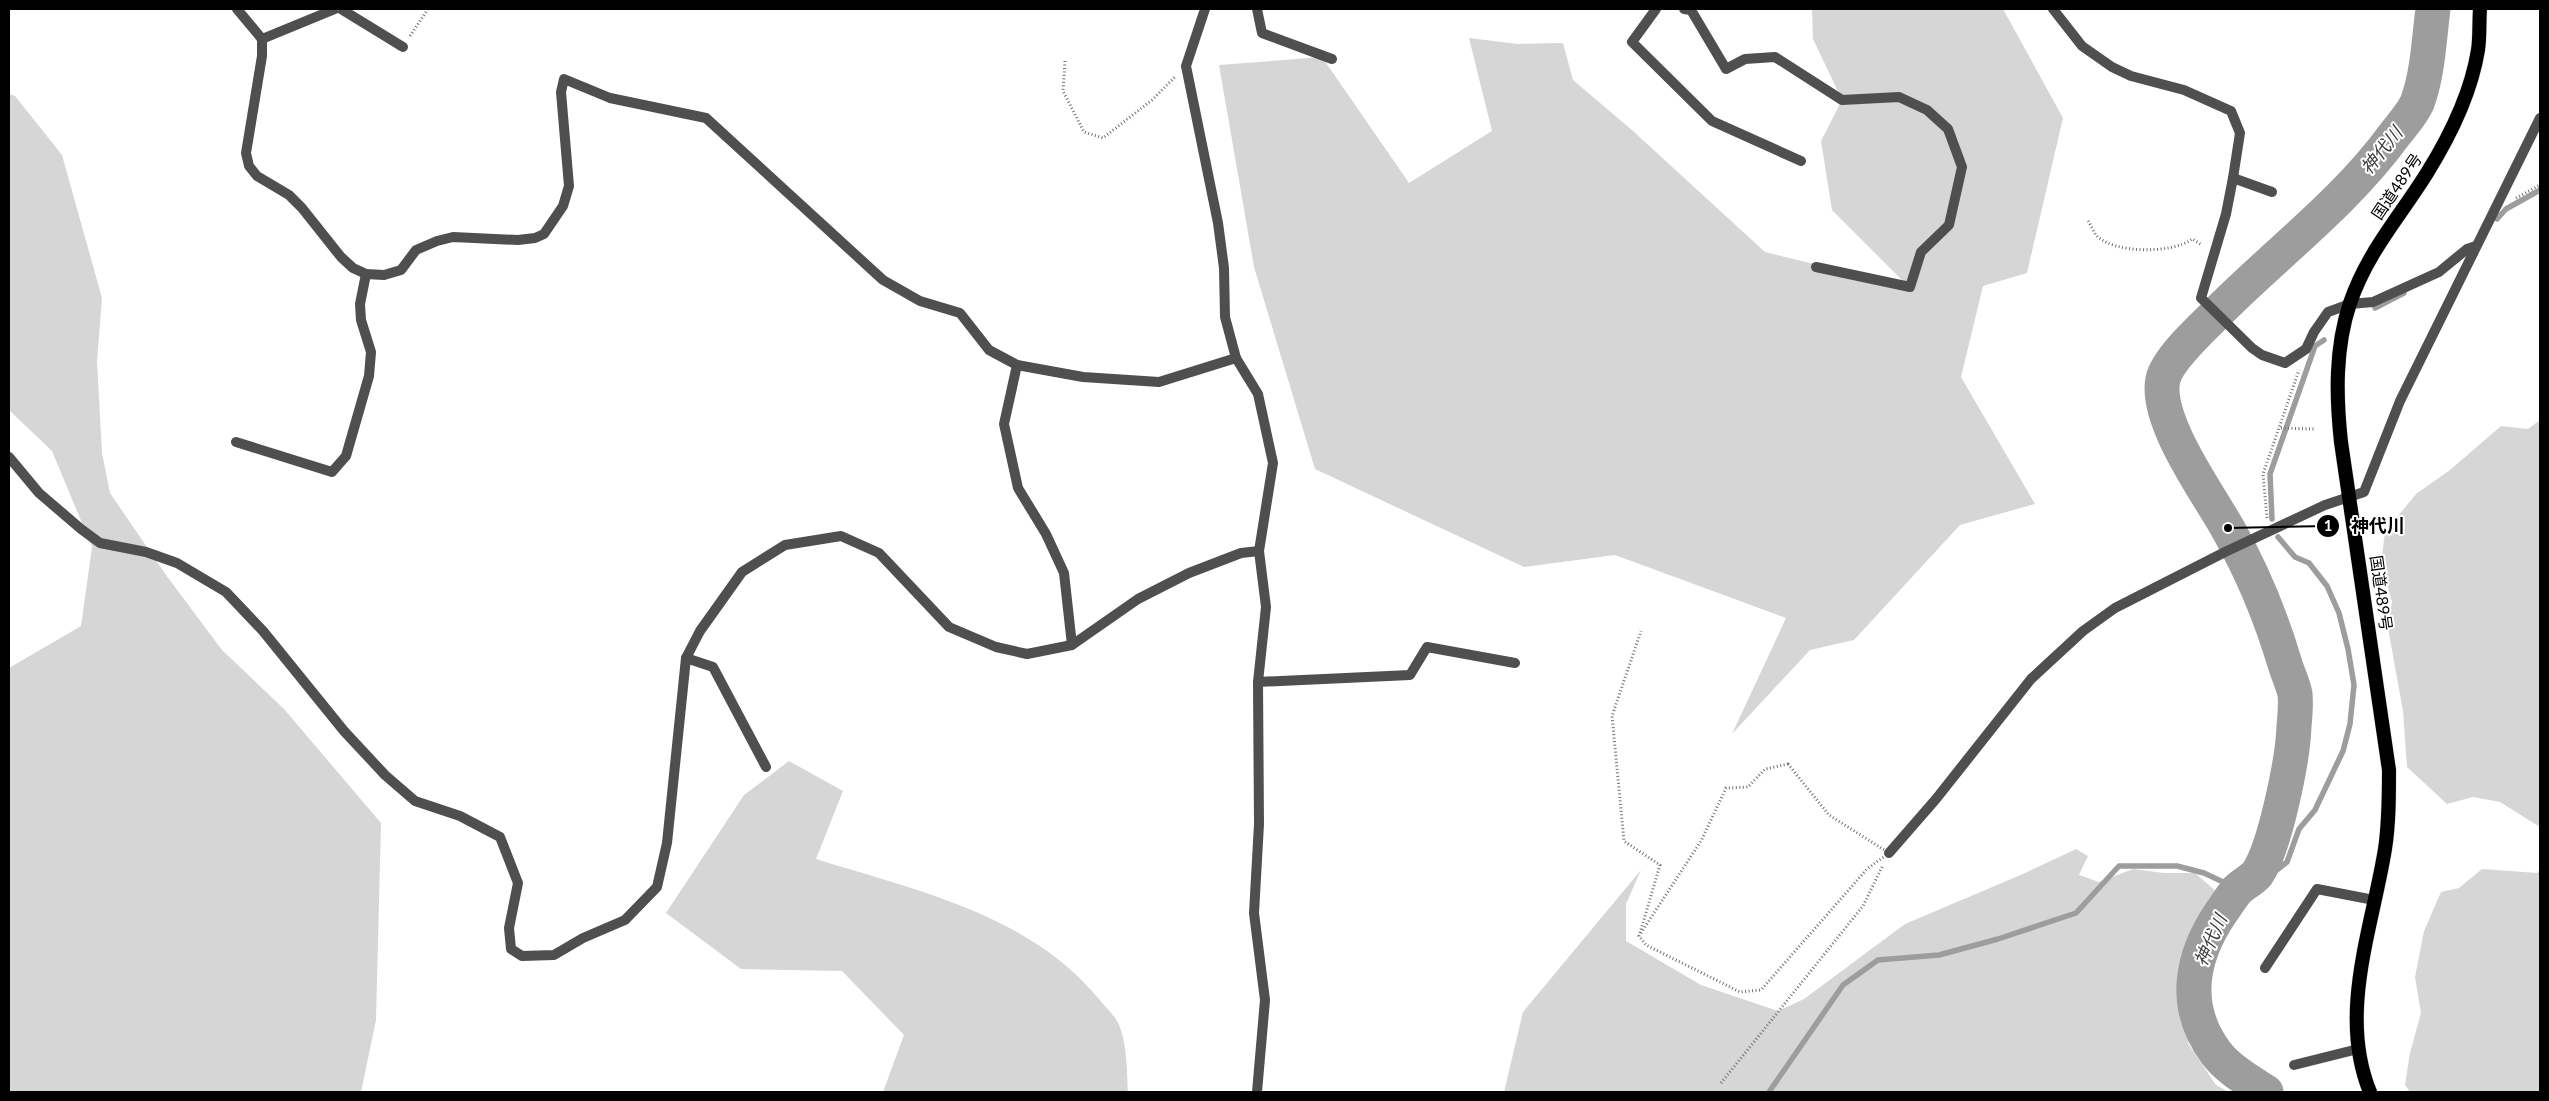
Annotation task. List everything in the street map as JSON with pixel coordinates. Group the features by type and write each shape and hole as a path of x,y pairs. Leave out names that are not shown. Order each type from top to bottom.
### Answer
{"highway":[{"name":"国道489号","path":"2370,1092 2364,1077 2358,1049 2356,1011 2361,966 2389,816 2389,770 2336,401 2338,360 2350,304 2371,255 2427,173 2465,98 2478,50 2480,9"}],"street":[{"path":"237,9 262,38 262,56 246,154 249,166 257,176 289,195 342,257 353,268 366,274 384,275 401,270 416,250 437,241 453,237 518,240 535,238 544,234 564,206 569,186 561,92 564,79 610,98 706,118 883,280 920,301 960,313 989,350 1017,365 1083,377 1159,382 1236,358"},
{"path":"262,38 335,9"},
{"path":"341,9 403,47"},
{"path":"1205,9 1186,66 1218,222 1224,268 1225,316 1236,358 1258,394 1274,463 1259,551 1266,607 1258,682 1260,824 1254,913 1265,1000 1257,1092"},
{"path":"1257,9 1262,33 1332,59"},
{"path":"1656,9 1632,42 1712,121 1801,161"},
{"path":"1684,9 1691,10 1726,69 1745,59 1775,57 1842,100 1898,97 1927,110 1948,129 1962,167 1949,225 1920,252 1910,287 1816,267"},
{"path":"2053,9 2082,46 2112,67 2131,76 2184,90 2231,111 2240,134 2233,178 2226,214 2201,298 2262,355 2286,363 2306,350 2314,332 2328,312 2350,304 2373,302 2439,272 2467,249 2476,246"},
{"path":"1889,853 1936,798 2031,679 2065,647 2115,608 2268,531 2336,500 2364,492 2400,401 2540,118"},
{"path":"2233,178 2272,192"},
{"path":"236,442 332,472 346,456 368,376 371,352 361,320 360,304 366,274"},
{"path":"1017,365 1004,424 1018,488 1046,534 1064,573 1072,645"},
{"path":"9,457 38,493 100,543 146,552 177,563 226,592 263,631 344,731 385,774 415,801 460,816 500,837 518,883 509,928 511,949 522,956 554,955 583,938 625,920 657,887 667,843 686,658 700,631 742,572 785,545 842,536 879,553 949,627 996,647 1027,654 1072,645 1138,599 1190,573 1241,553 1259,551"},
{"path":"1258,682 1410,675 1426,647 1515,663"},
{"path":"686,658 714,667 766,767"},
{"path":"2265,968 2317,889 2374,900"},
{"path":"2294,1065 2358,1049"}],"path":[{"path":"403,47 428,9"},
{"path":"1065,61 1063,91 1084,132 1104,138 1152,100 1186,66"},
{"path":"2088,221 2097,236 2123,248 2154,250 2185,245 2192,239 2214,252"},
{"path":"2268,531 2263,474 2282,428 2306,350"},
{"path":"2282,428 2292,430 2316,429"},
{"path":"1639,936 1660,865 1624,842 1612,716 1641,631"},
{"path":"1639,936 1701,841 1726,788 1748,787 1765,769 1788,764 1829,815 1889,853"},
{"path":"1639,936 1646,946 1740,992 1761,990 1867,870 1889,853"},
{"path":"1721,1084 1863,906 1889,853"}],"shaded area":[{"path":"1812,9 2003,9 2063,118 2027,273 1983,286 1961,377 2035,504 1960,525 1854,640 1810,650 1732,734 1786,618 1615,555 1524,567 1315,469 1254,267 1219,65 1322,57 1409,183 1492,131 1469,38 1518,44 1563,43 1573,80 1633,131 1765,252 1909,287 1832,210 1821,141 1842,100 1813,39"},
{"path":"9,94 15,96 62,155 102,298 97,361 102,453 110,493 166,575 222,650 284,709 381,823 376,1020 361,1092 9,1092 9,668 81,626 92,547 52,451 9,410"},
{"path":"2540,420 2540,827 2500,802 2473,797 2447,804 2407,767 2403,711 2388,628 2392,602 2381,563 2385,532 2416,494 2450,470 2501,426 2528,429"},
{"path":"789,761 843,791 816,859 931,894 1005,925 1039,945 1070,969 1117,1021 1122,1032 1125,1049 1128,1092 883,1092 904,1035 842,971 741,969 666,913 744,795"},
{"path":"2076,849 2088,856 2079,875 2099,882 2133,869 2164,873 2195,873 2219,894 2192,943 2177,997 2189,1045 2216,1085 2229,1092 1504,1092 1523,1012 1641,870 1626,904 1626,941 1701,985 1778,1011 1804,999 1905,924 2023,874"},
{"path":"2482,869 2537,873 2540,869 2540,1092 2410,1092 2405,1085 2410,1053 2421,1013 2415,977 2424,931 2441,892 2459,888"}],"waterway":[{"name":"神代川","path":"2266,1092 2233,1069 2216,1053 2205,1035 2198,1017 2194,999 2194,981 2197,963 2211,928 2237,890 2257,874 2270,845 2287,780 2293,741 2295,694 2274,629 2253,578 2237,545 2196,477 2174,435 2162,396 2163,379 2171,363 2185,345 2354,183 2410,115 2417,103 2424,80 2433,9"},
{"path":"2497,219 2506,209 2540,190"},
{"path":"2375,308 2404,293"},
{"path":"2272,519 2270,474 2315,346 2324,340"},
{"path":"2256,875 2273,873 2287,862 2299,829 2315,810 2343,751 2350,724 2354,685 2339,613 2327,586 2309,563 2295,557 2278,537"},
{"path":"1769,1092 1843,985 1878,960 1939,955 1998,939 2076,913 2119,866 2177,866 2204,873 2238,889"}],"place":[{"name":"神代川","path":"2228,528"}]}
